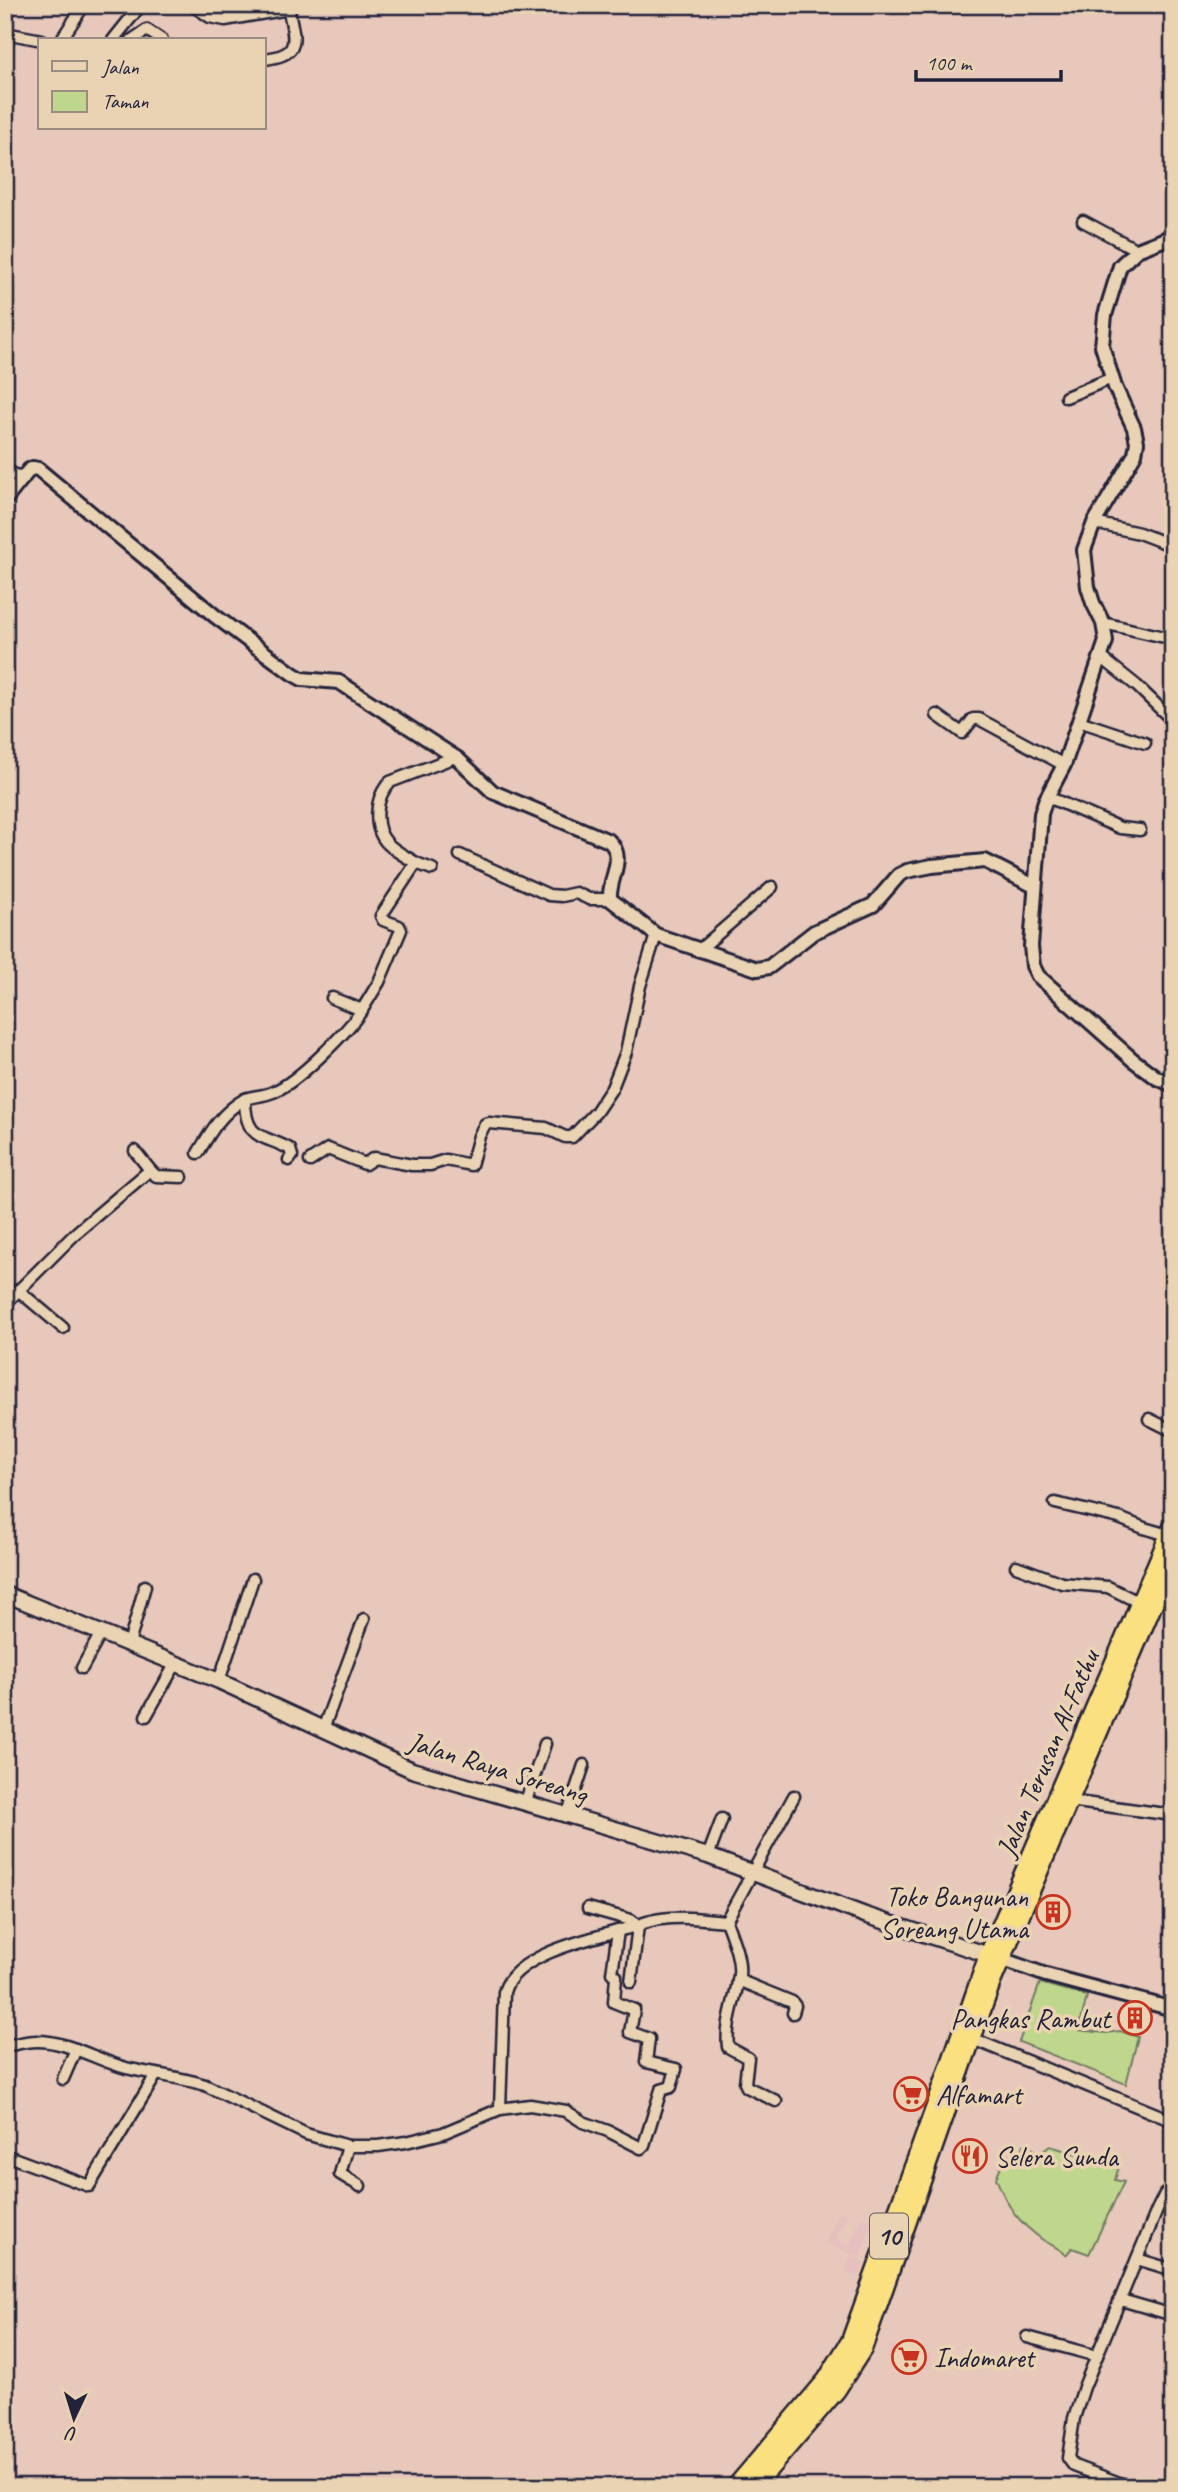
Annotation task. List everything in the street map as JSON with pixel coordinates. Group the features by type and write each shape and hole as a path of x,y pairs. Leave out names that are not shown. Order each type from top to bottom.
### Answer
{"highway":[{"name":"Jalan Terusan Al-Fathu","path":"754,2487 837,2390 863,2349 973,2039 994,1957 1069,1801 1169,1555 1170,1530"},
{"name":"Jalan Terusan Al-Fathu","path":"735,2487 819,2389 850,2341 938,2098 994,1957 1140,1602 1169,1555"}],"main road":[{"name":"Jalan Raya Soreang","path":"5,1594 219,1681 412,1770 708,1856 865,1915 994,1957"}],"street":[{"path":"62,38 83,5"},
{"path":"116,38 141,5"},
{"path":"192,5 210,17 225,20 288,7 292,50 285,56 266,60"},
{"path":"1168,5 1173,9"},
{"path":"133,18 159,38"},
{"path":"135,38 147,30"},
{"path":"5,52 7,33 38,39"},
{"path":"1083,221 1137,250"},
{"path":"1173,236 1137,250 1124,260 1117,270 1105,316 1102,344 1112,378 1134,428 1137,448 1094,523 1084,550 1093,603 1103,623 1106,638 1064,765 1043,806 1034,886 1031,946 1033,969 1133,1060 1157,1078 1173,1085"},
{"path":"1066,397 1112,378"},
{"path":"5,469 23,480"},
{"path":"5,499 29,470 38,469 215,616 293,674 302,678 339,682 455,757 493,792 609,841 614,845 617,858 609,889 611,899"},
{"path":"1094,523 1139,533 1173,546"},
{"path":"1103,623 1173,639"},
{"path":"1101,657 1137,686 1172,720"},
{"path":"937,715 962,733 973,719 979,719 1064,765"},
{"path":"1079,721 1145,743"},
{"path":"432,869 416,863 386,843 377,818 381,795 390,782 455,757"},
{"path":"1048,797 1120,828 1140,830"},
{"path":"460,855 549,895 576,893 589,899 611,899 656,935 752,968 765,968 814,932 873,905 903,872 985,861 1034,886"},
{"path":"198,1153 230,1107 246,1098 273,1093 343,1036 379,982 401,930 399,926 383,920 381,916 416,863"},
{"path":"698,951 772,887"},
{"path":"310,1161 328,1149 365,1164 374,1157 412,1165 429,1165 446,1160 471,1166 479,1136 485,1124 489,1123 546,1128 565,1137 572,1137 596,1112 612,1088 626,1052 640,986 656,935"},
{"path":"332,998 362,1010"},
{"path":"246,1098 252,1129 261,1139 290,1149 292,1156 289,1160"},
{"path":"135,1151 156,1176 182,1177"},
{"path":"5,1304 77,1232 150,1170"},
{"path":"18,1290 63,1328"},
{"path":"1149,1419 1173,1432"},
{"path":"1055,1503 1119,1518 1143,1528 1170,1530"},
{"path":"1016,1566 1062,1583 1108,1587 1140,1602"},
{"path":"219,1681 253,1580"},
{"path":"129,1644 145,1586"},
{"path":"323,1728 364,1619"},
{"path":"82,1668 101,1633"},
{"path":"146,1716 176,1664"},
{"path":"525,1804 545,1744"},
{"path":"567,1816 584,1765"},
{"path":"726,1921 794,1796"},
{"path":"1069,1801 1173,1815"},
{"path":"708,1856 722,1819"},
{"path":"588,1908 627,1919 638,1926"},
{"path":"500,2109 504,1992 508,1980 520,1969 565,1946 663,1918 726,1921"},
{"path":"726,1921 736,1949 739,1970 729,2012 728,2047 748,2059 745,2083 747,2087 776,2101"},
{"path":"631,1982 638,1926"},
{"path":"5,2046 34,2041 76,2049 121,2067 205,2085 306,2134 348,2146 387,2145 418,2139 443,2133 500,2109 530,2105 566,2111 583,2122 608,2131 639,2148 645,2145 661,2090 671,2087 676,2069 646,2062 649,2039 630,2032 634,2010 614,2002 617,1976 612,1972 618,1931"},
{"path":"994,1957 1046,1975 1173,2009"},
{"path":"738,1980 792,2002 795,2006 793,2013"},
{"path":"973,2039 1173,2121"},
{"path":"63,2079 76,2049"},
{"path":"5,2155 90,2185 156,2075"},
{"path":"348,2146 340,2174 360,2186"},
{"path":"1130,2487 1074,2466 1068,2458 1074,2418 1097,2357 1161,2201 1173,2187"},
{"path":"1137,2259 1173,2270"},
{"path":"1121,2300 1173,2315"},
{"path":"1027,2337 1097,2357"}],"shaded area":[{"path":"839,2211 847,2214 836,2239 848,2245 846,2251 826,2242"},
{"path":"861,2217 873,2222 860,2257 847,2252"},
{"path":"850,2257 864,2262 859,2277 845,2272"},
{"name":"Indomaret","path":"891,2345 931,2355 928,2368 888,2358"}],"green space":[{"path":"1040,1983 1087,1996 1081,2021 1076,2021 1078,2030 1106,2033 1120,2031 1138,2037 1126,2084 1019,2042"},
{"path":"1024,2145 1039,2154 1050,2146 1119,2166 1115,2180 1124,2182 1089,2254 1072,2248 1066,2255 1026,2227 1009,2206 996,2178 1006,2154 1019,2159"}],"waterway":[{"path":"50,5 63,5"}],"place":[{"name":"Toko Bangunan Soreang Utama","path":"1053,1912"},
{"name":"Pangkas Rambut","path":"1135,2018"},
{"name":"Alfamart","path":"911,2094"},
{"name":"Selera Sunda","path":"970,2156"},
{"name":"Indomaret","path":"909,2357"}]}
